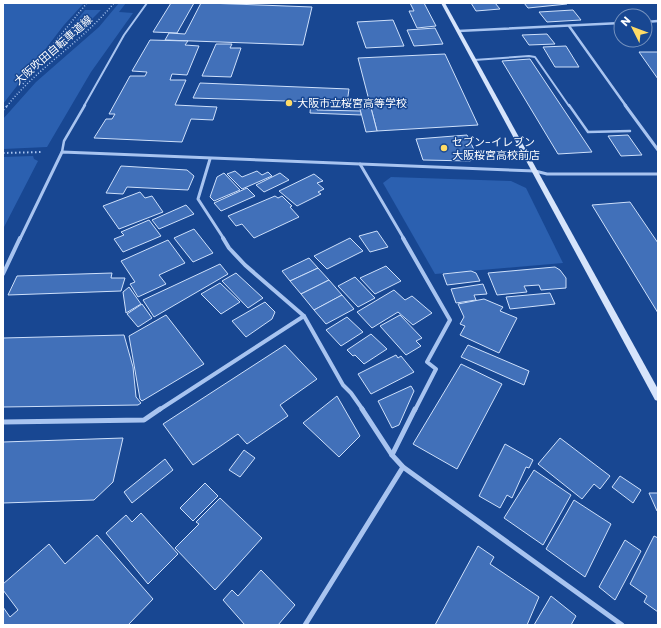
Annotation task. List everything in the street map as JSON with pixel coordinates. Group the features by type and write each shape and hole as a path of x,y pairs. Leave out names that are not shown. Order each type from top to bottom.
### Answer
{"street":[{"path":"443,3 658,397"},
{"path":"458,31 613,23"},
{"path":"569,26 658,150"},
{"path":"3,274 62,152 535,171 547,174 658,174"},
{"path":"210,159 198,199 230,248 246,265 304,316 343,385 351,393 392,455 403,468 622,625"},
{"path":"360,164 450,320 427,362 436,369 392,455"},
{"path":"3,422 144,420 304,316"},
{"path":"305,625 403,468"}],"lane":[{"path":"62,152 64,141 116,48 147,3"},
{"path":"474,60 529,56 535,57 588,132 630,131"}],"path":[{"path":"22,87 36,65 87,3"},
{"name":"大阪吹田自転車道線","path":"3,110 22,87 100,20 114,3"},
{"path":"3,152 62,152"}],"shaded area":[{"path":"3,3 84,3 64,25 3,104"},
{"path":"119,3 126,3 119,12 133,13 91,72 47,147 3,149 3,119 36,82 99,27"},
{"path":"85,10 101,10 42,64"},
{"path":"33,156 34,159 38,161 3,229 3,157"},
{"path":"391,177 511,181 526,188 563,263 435,274 383,183"}],"building":[{"path":"171,3 194,3 177,33 153,32"},
{"path":"201,3 312,7 303,45 165,40 169,33 185,34"},
{"path":"410,3 424,3 436,26 417,28 409,11 414,11"},
{"path":"471,3 495,3 500,9 476,11"},
{"path":"524,3 566,3 567,4 528,8"},
{"path":"573,10 581,20 547,22 539,12"},
{"path":"393,20 404,46 366,48 357,22"},
{"path":"435,28 443,44 414,46 407,30"},
{"path":"547,34 555,44 529,45 522,35"},
{"path":"150,40 188,41 185,45 199,46 187,75 172,74 170,80 186,80 175,105 217,107 213,120 191,119 182,142 94,138 106,119 112,119 115,114 109,114 130,76 145,76 147,72 132,71"},
{"path":"216,44 232,44 230,48 241,48 231,77 202,76"},
{"path":"566,46 579,67 555,67 543,47"},
{"path":"639,52 658,52 658,79"},
{"path":"445,54 478,125 377,131 358,58"},
{"path":"530,59 592,152 558,154 502,61"},
{"path":"200,83 349,89 347,103 193,98"},
{"path":"311,102 318,102 317,110 361,111 361,115 310,113"},
{"path":"371,108 377,131 366,132 360,109"},
{"path":"467,135 477,156 470,161 423,160 416,139"},
{"path":"628,135 642,155 621,156 608,136"},
{"path":"121,166 187,170 194,176 188,190 127,187 123,194 106,193"},
{"path":"235,171 242,177 257,171 262,175 268,172 272,176 242,189 227,174"},
{"path":"224,173 240,190 214,201 210,197 217,177"},
{"path":"280,173 289,180 264,192 256,185"},
{"path":"314,174 323,181 317,183 324,189 318,192 321,194 297,206 279,191"},
{"path":"247,188 255,196 221,211 214,203"},
{"path":"140,192 145,198 152,196 163,212 119,229 103,206"},
{"path":"275,196 278,198 282,196 292,206 290,207 299,217 254,238 242,224 236,226 228,216"},
{"path":"630,202 658,243 658,313 592,205"},
{"path":"186,205 194,214 159,229 152,220"},
{"path":"149,220 161,236 123,252 114,239 124,235 121,232"},
{"path":"194,229 213,253 193,262 174,238"},
{"path":"377,231 388,247 370,252 359,236"},
{"path":"350,238 363,251 327,269 314,256"},
{"path":"168,240 185,263 159,275 166,284 138,297 130,284 135,282 121,261"},
{"path":"309,258 318,268 290,281 282,271"},
{"path":"220,264 228,274 154,317 143,300"},
{"path":"386,266 401,281 375,294 360,278"},
{"path":"555,267 560,270 566,278 566,288 541,290 539,285 524,286 527,292 497,295 488,273"},
{"path":"318,268 329,280 301,294 290,281"},
{"path":"471,271 476,273 480,281 447,285 443,274"},
{"path":"112,273 111,278 125,278 121,291 8,295 17,276"},
{"path":"236,273 263,298 248,308 222,281"},
{"path":"355,277 375,298 358,307 338,286"},
{"path":"329,280 342,295 314,310 301,294"},
{"path":"220,283 240,302 221,314 201,294"},
{"path":"483,284 487,294 474,295 476,300 456,303 451,289"},
{"path":"129,287 141,304 126,313 123,292"},
{"path":"394,290 405,300 412,296 432,313 413,325 398,312 372,328 357,312"},
{"path":"550,293 555,304 510,309 506,297"},
{"path":"342,295 354,309 326,324 314,310"},
{"path":"484,299 503,307 500,311 517,318 499,353 460,335 465,326 460,324 464,317 458,304"},
{"path":"265,302 275,312 272,319 246,337 232,321"},
{"path":"142,304 152,318 138,327 127,314"},
{"path":"166,315 204,364 142,401 140,399 129,336"},
{"path":"400,315 422,338 416,341 421,346 406,355 380,326"},
{"path":"347,317 363,332 341,346 326,330"},
{"path":"371,334 387,349 364,364 355,355 353,356 347,350"},
{"path":"124,335 133,367 136,397 141,403 138,405 3,407 3,338"},
{"path":"285,345 317,379 280,405 288,416 247,444 238,434 193,465 163,424"},
{"path":"468,345 529,371 524,385 461,357"},
{"path":"396,355 398,358 401,356 414,372 371,394 358,374"},
{"path":"461,364 502,384 457,469 413,444"},
{"path":"411,386 414,391 399,425 392,428 378,401"},
{"path":"337,396 360,436 339,457 303,423"},
{"path":"123,438 113,482 94,500 3,503 3,442"},
{"path":"560,438 610,476 600,489 594,484 582,499 538,464"},
{"path":"505,444 533,460 529,468 526,467 512,498 507,495 500,508 479,496"},
{"path":"244,450 255,458 240,477 229,470"},
{"path":"165,459 173,470 132,503 124,492"},
{"path":"534,470 571,495 543,545 504,518"},
{"path":"620,476 641,490 633,503 612,487"},
{"path":"205,483 218,496 193,521 180,508"},
{"path":"649,493 658,493 658,511 657,511"},
{"path":"220,498 262,538 215,590 175,548 199,524 196,522"},
{"path":"574,500 611,524 585,577 546,549"},
{"path":"141,513 178,554 148,584 106,533 126,515 132,522"},
{"path":"97,535 153,599 128,625 3,625 3,607 10,617 18,610 3,590 3,584 49,544 65,564"},
{"path":"654,536 658,538 658,612 644,602 647,596 630,584"},
{"path":"625,540 641,551 615,600 599,587"},
{"path":"478,546 494,557 490,564 539,597 527,625 435,625"},
{"path":"261,570 295,605 278,625 245,625 223,600 232,590 238,596"},
{"path":"551,596 576,616 571,625 534,625"}],"place":[{"name":"大阪市立桜宮高等学校","path":"289,103"},
{"name":"セブン-イレブン 大阪桜宮高校前店","path":"444,148"}]}
